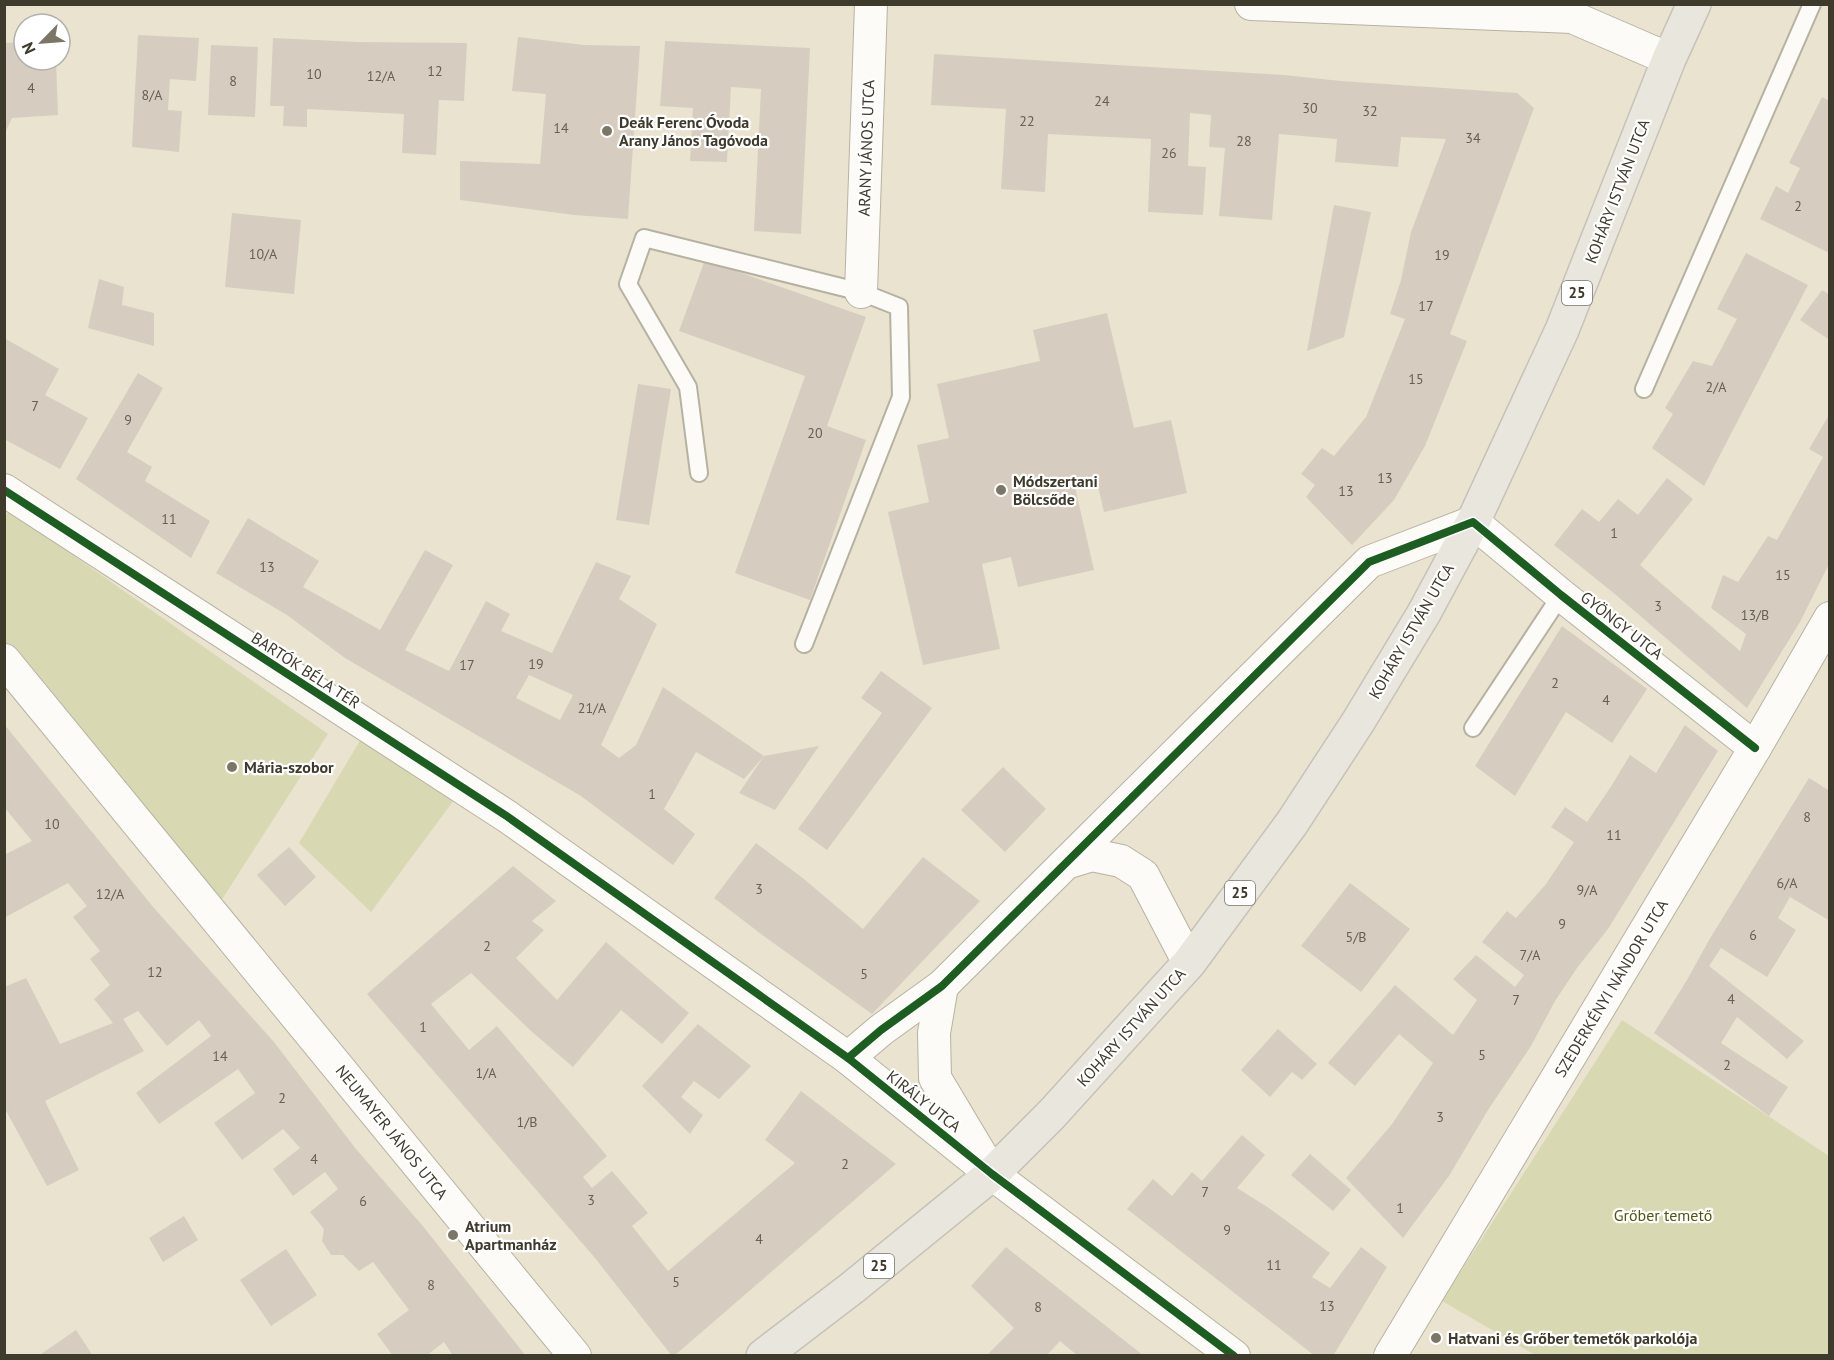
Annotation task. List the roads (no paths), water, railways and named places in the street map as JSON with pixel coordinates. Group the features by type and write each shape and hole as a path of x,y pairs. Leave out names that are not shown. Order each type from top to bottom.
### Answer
{"main road":[{"name":"KOHÁRY ISTVÁN UTCA","path":"992,1174 1052,1114 1189,963 1292,822 1358,722 1424,613 1473,522 1562,330 1669,59 1695,4"},
{"name":"25","path":"763,1356 852,1288 992,1174"}],"street":[{"name":"ARANY JÁNOS UTCA","path":"861,292 871,4"},
{"path":"1251,4 1572,17 1669,59"},
{"name":"BARTÓK BÉLA TÉR","path":"4,490 508,817 591,876"},
{"path":"848,1058 881,1030 942,986 1369,562 1473,522"},
{"name":"GYÖNGY UTCA","path":"1473,522 1755,747"},
{"name":"SZEDERKÉNYI NÁNDOR UTCA","path":"1390,1356 1830,618"},
{"name":"NEUMAYER JÁNOS UTCA","path":"4,660 575,1356"},
{"path":"1066,863 1092,855 1122,861 1143,875 1189,963"},
{"name":"KIRÁLY UTCA","path":"591,876 848,1058 992,1174 1234,1356"},
{"path":"942,986 934,1033 935,1078 992,1174"}],"lane":[{"path":"1644,389 1812,4"},
{"path":"699,473 688,387 628,284 644,238 861,292 899,308 901,397 804,644"},
{"path":"1473,728 1561,594"}],"place":[{"name":"Deák Ferenc Óvoda Arany János Tagóvoda","path":"607,131"},
{"name":"Módszertani Bölcsőde","path":"1001,490"},
{"name":"Mária-szobor","path":"232,767"},
{"name":"Atrium Apartmanház","path":"453,1235"},
{"name":"Hatvani és Grőber temetők parkolója","path":"1436,1338"}],"park label":[{"name":"Grőber temető","path":"1663,1215"}]}
